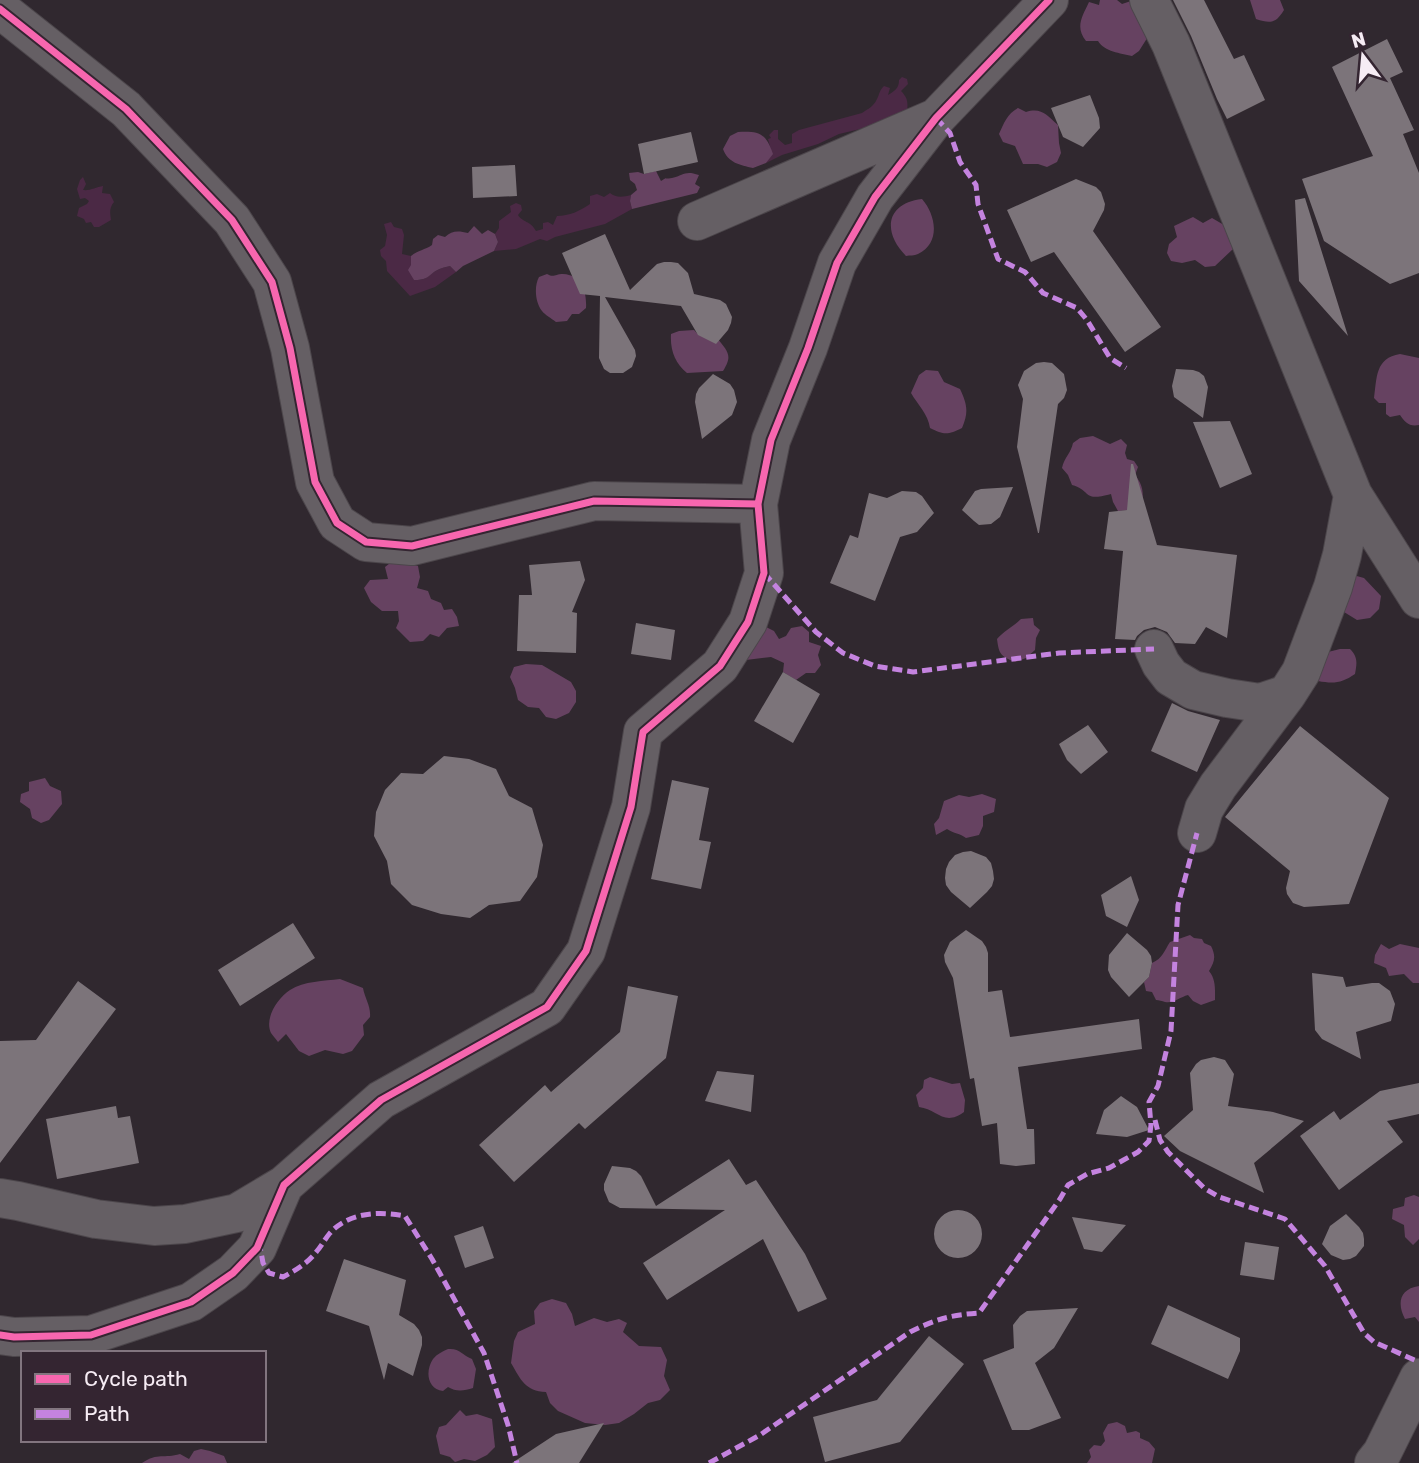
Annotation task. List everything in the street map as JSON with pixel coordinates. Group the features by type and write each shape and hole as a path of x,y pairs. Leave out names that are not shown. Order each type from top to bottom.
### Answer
{"street":[{"path":"0,1198 96,1219 154,1226 186,1224 237,1213 284,1185 381,1100 547,1007 586,951 631,807 643,732 720,666 748,622 764,573 758,504 771,440 808,348 837,263 874,197 936,118 1049,0"},
{"path":"1149,0 1171,44 1353,495 1419,599"},
{"path":"0,9 126,109 232,220 272,282 290,348 315,482 337,523 366,542 412,546 594,501 758,504"},
{"path":"697,221 936,118"},
{"path":"1197,833 1204,809 1218,786 1301,672 1333,587 1353,495"},
{"path":"1154,649 1171,677 1193,690 1260,703 1287,694"},
{"path":"0,1335 91,1335 191,1303 233,1273 257,1248 284,1185"},
{"path":"1374,1463 1382,1453 1419,1378"}],"shaded area":[{"path":"1100,0 1117,0 1122,4 1134,0 1151,32 1139,51 1132,56 1109,50 1098,41 1086,41 1083,36 1080,26 1084,12 1089,2 1099,5"},
{"path":"1250,0 1280,0 1284,10 1273,21 1261,21 1256,19"},
{"path":"902,77 907,79 908,84 901,91 907,101 907,112 873,126 839,134 766,163 772,154 768,139 774,130 778,130 778,139 785,145 792,143 792,134 799,130 862,113 874,104 884,86 890,88 888,95 896,89"},
{"path":"1018,108 1026,112 1040,111 1058,125 1061,153 1057,162 1047,167 1023,164 1015,146 1003,142 999,134 1008,116"},
{"path":"738,132 756,133 768,142 773,154 766,163 753,168 728,157 723,149 730,136"},
{"path":"656,171 661,181 687,173 699,175 695,184 700,187 697,193 632,209 631,195 637,190 629,173 644,174"},
{"path":"83,177 86,184 83,190 103,186 102,193 110,194 114,202 110,213 111,220 99,227 94,227 91,222 86,223 77,216 79,208 89,201 80,199 77,189"},
{"path":"610,193 620,197 631,195 632,209 605,224 547,241 540,239 516,249 494,251 498,242 495,234 499,221 511,212 510,206 516,203 521,205 522,210 518,215 536,231 543,229 543,223 553,225 557,216 586,207 590,204 590,196 597,194 604,197"},
{"path":"922,199 931,213 933,236 925,249 916,255 906,256 893,238 892,220 901,206"},
{"path":"1193,217 1203,223 1212,218 1224,225 1233,249 1215,266 1205,267 1195,260 1182,263 1171,261 1167,253 1169,244 1177,237 1174,226"},
{"path":"391,222 394,227 402,229 402,254 411,256 414,280 423,279 450,266 456,272 435,287 410,296 387,271 386,261 381,256 380,250 385,246 387,235 384,224"},
{"path":"474,226 482,234 488,230 495,234 498,242 494,251 456,272 450,266 421,280 414,280 408,270 411,256 432,245 433,239 438,235 445,237 450,233 468,233"},
{"path":"547,274 575,277 584,290 586,308 579,314 572,314 567,321 556,322 545,314 538,303 536,289 539,277"},
{"path":"694,330 704,337 717,338 724,347 728,361 723,371 687,373 679,365 672,351 671,334"},
{"path":"1400,354 1419,358 1419,425 1408,423 1400,415 1390,417 1386,414 1386,403 1379,403 1374,398 1377,376 1382,364 1392,356"},
{"path":"926,370 938,371 944,382 960,389 966,408 962,428 946,433 930,428 925,414 911,393 919,375"},
{"path":"1093,436 1110,444 1121,439 1127,445 1127,459 1134,461 1138,467 1135,475 1142,488 1142,503 1130,510 1118,511 1111,494 1095,497 1072,485 1062,468 1064,461 1073,443 1080,438"},
{"path":"394,560 418,566 420,577 417,588 428,591 431,599 441,603 444,610 452,609 459,626 447,628 439,637 430,634 423,641 410,642 396,628 399,621 398,611 382,611 371,602 364,588 370,580 388,579 385,567"},
{"path":"1353,575 1364,578 1381,596 1379,609 1370,618 1357,620 1344,612 1342,602"},
{"path":"1033,618 1034,625 1040,630 1035,650 1026,658 1015,662 1004,656 1000,652 997,639 1021,619"},
{"path":"802,626 809,632 809,642 821,646 818,655 821,665 815,673 806,673 796,680 783,672 784,663 771,657 746,660 766,627 774,631 779,639 786,636 791,628"},
{"path":"1350,649 1356,658 1355,674 1338,682 1318,681 1312,671 1328,652"},
{"path":"526,664 542,665 571,682 576,691 576,702 569,713 556,719 546,717 539,708 528,707 518,700 510,677 514,667"},
{"path":"45,778 50,786 61,791 62,804 49,820 41,823 32,818 30,809 20,802 21,794 29,791 29,782"},
{"path":"982,794 996,799 994,812 983,816 979,835 966,838 947,829 936,835 934,824 939,818 944,801 959,795 969,797"},
{"path":"1190,935 1202,939 1213,950 1214,959 1209,971 1214,981 1215,1000 1201,1005 1188,995 1171,1002 1156,1000 1152,992 1146,991 1144,982 1149,977 1152,963 1161,957 1170,942"},
{"path":"1381,944 1389,949 1400,944 1419,948 1419,983 1413,983 1404,974 1389,976 1386,968 1374,963"},
{"path":"340,979 363,988 370,1009 370,1017 363,1025 364,1035 352,1051 343,1054 325,1050 309,1056 299,1051 286,1034 278,1042 271,1033 269,1021 281,998 301,985"},
{"path":"930,1077 952,1084 960,1083 965,1100 964,1112 946,1118 919,1107 916,1095 923,1088 924,1080"},
{"path":"1414,1195 1419,1197 1419,1239 1413,1245 1405,1237 1404,1225 1392,1219 1393,1209 1404,1206 1405,1198"},
{"path":"1419,1286 1419,1322 1415,1317 1405,1319 1401,1303 1407,1290"},
{"path":"552,1299 566,1303 575,1326 594,1318 607,1322 619,1319 627,1323 623,1332 639,1346 661,1347 667,1360 664,1376 670,1390 660,1400 648,1403 619,1423 585,1423 558,1411 550,1403 546,1392 524,1384 511,1363 518,1332 535,1324 534,1311 540,1303"},
{"path":"448,1349 472,1359 476,1369 473,1388 454,1390 448,1387 443,1391 431,1383 428,1374 430,1364 436,1356"},
{"path":"460,1410 466,1416 477,1414 492,1419 495,1447 475,1461 464,1459 455,1462 440,1454 436,1436 439,1427 446,1425"},
{"path":"1117,1422 1125,1426 1127,1433 1140,1433 1140,1438 1155,1449 1152,1463 1087,1463 1091,1457 1089,1450 1094,1445 1101,1446 1105,1441 1103,1433 1108,1424"},
{"path":"201,1449 224,1456 227,1463 142,1463 152,1458 180,1454 189,1459 194,1451"}],"building":[{"path":"1173,0 1204,0 1234,59 1244,55 1265,100 1227,119"},
{"path":"1387,39 1403,72 1390,78 1414,130 1403,134 1419,173 1419,273 1390,284 1324,241 1302,179 1373,156 1332,67"},
{"path":"1090,95 1100,128 1083,147 1063,137 1051,108"},
{"path":"691,132 698,162 644,174 638,144"},
{"path":"515,165 517,196 473,198 472,167"},
{"path":"1076,179 1096,187 1101,192 1104,210 1093,231 1161,327 1125,352 1054,252 1031,262 1007,210"},
{"path":"1305,198 1348,336 1299,281 1295,200"},
{"path":"605,234 630,290 657,264 678,263 688,273 694,294 726,304 732,317 731,323 716,344 698,335 681,306 605,297 636,356 632,367 623,373 610,373 604,369 599,358 600,296 580,294 562,253"},
{"path":"1036,363 1052,363 1064,374 1067,390 1058,404 1038,533 1017,447 1023,399 1018,385 1024,371"},
{"path":"1176,369 1193,370 1204,376 1208,387 1203,418 1174,397 1172,386"},
{"path":"713,374 730,384 737,402 732,415 702,439 696,394"},
{"path":"1230,421 1252,474 1220,488 1193,422"},
{"path":"1131,464 1157,545 1237,555 1227,638 1206,627 1195,644 1175,643 1167,632 1155,627 1144,630 1135,640 1115,639 1123,551 1104,549 1109,512 1127,510"},
{"path":"1013,487 1000,517 991,524 979,525 962,510 975,491"},
{"path":"902,491 916,492 922,496 934,513 917,532 900,537 875,601 830,583 850,535 858,538 869,493 887,498"},
{"path":"580,561 585,580 572,612 577,613 576,653 517,651 519,595 532,595 529,565"},
{"path":"636,623 675,630 671,660 631,654"},
{"path":"783,672 820,694 793,743 754,721"},
{"path":"1172,703 1188,711 1220,720 1197,772 1151,751"},
{"path":"1088,725 1108,752 1081,774 1067,760 1059,744"},
{"path":"1300,726 1389,798 1349,904 1304,907 1293,903 1286,888 1290,871 1225,817"},
{"path":"444,756 469,759 496,769 509,796 532,808 543,845 537,877 520,901 489,905 470,918 441,914 412,905 391,884 387,861 374,836 376,812 385,790 401,773 423,774"},
{"path":"672,780 709,788 699,840 711,842 701,889 651,879"},
{"path":"971,851 986,857 991,863 994,879 992,886 970,908 951,892 945,878 949,862 955,855"},
{"path":"1131,876 1139,900 1127,927 1106,916 1101,895"},
{"path":"293,923 315,958 240,1006 218,970"},
{"path":"966,930 986,947 988,992 1002,990 1010,1037 1139,1019 1142,1049 1018,1067 1027,1129 1034,1129 1035,1164 1000,1164 997,1123 982,1126 974,1078 970,1079 953,978 944,955 950,942"},
{"path":"1127,933 1147,950 1152,963 1149,977 1129,997 1108,970 1109,955"},
{"path":"1312,973 1343,977 1346,987 1379,983 1390,991 1395,1004 1391,1021 1356,1032 1361,1059 1322,1039 1315,1030"},
{"path":"78,981 116,1009 0,1163 0,1041 36,1040"},
{"path":"628,986 678,996 666,1058 585,1129 579,1123 514,1182 479,1145 545,1085 551,1092 620,1032"},
{"path":"1214,1057 1225,1060 1234,1074 1228,1106 1273,1112 1304,1121 1254,1163 1264,1193 1180,1151 1164,1136 1193,1110 1190,1073 1201,1060"},
{"path":"717,1071 754,1075 751,1112 705,1101"},
{"path":"1419,1083 1419,1114 1387,1121 1403,1142 1339,1190 1300,1136 1334,1111 1340,1120 1380,1091"},
{"path":"1121,1096 1137,1107 1149,1130 1127,1137 1096,1134 1104,1110"},
{"path":"116,1106 118,1118 130,1116 139,1163 57,1179 46,1119"},
{"path":"729,1159 746,1185 756,1180 805,1254 827,1299 798,1312 763,1239 667,1300 643,1263 725,1210 620,1208 609,1202 604,1184 612,1166 630,1168 641,1176 656,1206"},
{"path":"958,1210 975,1217 982,1234 975,1251 958,1258 941,1251 934,1234 941,1217"},
{"path":"1346,1214 1363,1233 1364,1246 1356,1256 1343,1260 1331,1255 1322,1244 1330,1226"},
{"path":"1072,1217 1126,1225 1102,1252 1084,1249"},
{"path":"483,1226 494,1258 465,1268 454,1236"},
{"path":"1245,1242 1279,1247 1274,1280 1240,1275"},
{"path":"344,1259 406,1280 399,1315 414,1324 422,1337 413,1376 388,1363 384,1380 369,1326 326,1311"},
{"path":"1168,1305 1240,1338 1240,1351 1228,1379 1151,1344"},
{"path":"1078,1308 1054,1348 1035,1363 1061,1418 1029,1430 1012,1430 983,1360 1014,1348 1013,1325 1027,1311"},
{"path":"929,1336 964,1364 900,1442 825,1462 813,1417 877,1400"},
{"path":"604,1423 579,1463 512,1463 556,1434"}],"marked path":[{"path":"936,118 950,133 960,162 976,185 978,204 998,259 1025,272 1043,293 1077,308 1110,358 1126,368"},
{"path":"764,573 816,632 843,653 875,666 913,672 1059,653 1154,649"},
{"path":"709,1463 760,1435 910,1332 943,1318 979,1313 1068,1185 1087,1174 1109,1168 1138,1152 1149,1141 1149,1102 1158,1086 1171,1031 1178,905 1197,833"},
{"path":"1155,1120 1160,1140 1168,1152 1204,1188 1219,1197 1285,1219 1325,1266 1364,1333 1374,1342 1419,1362"},
{"path":"259,1241 263,1263 269,1273 283,1277 310,1259 330,1233 346,1221 375,1214 405,1216 484,1353 508,1425 517,1463"}],"cycle path":[{"path":"0,1335 91,1335 191,1302 233,1273 257,1248 284,1185 381,1100 547,1007 586,951 631,807 643,732 720,666 748,622 764,573 758,504 771,440 808,348 837,263 875,197 936,118 1049,0"},
{"path":"0,9 126,109 232,220 272,282 290,348 315,482 337,523 366,542 412,546 594,501 758,504"}]}
